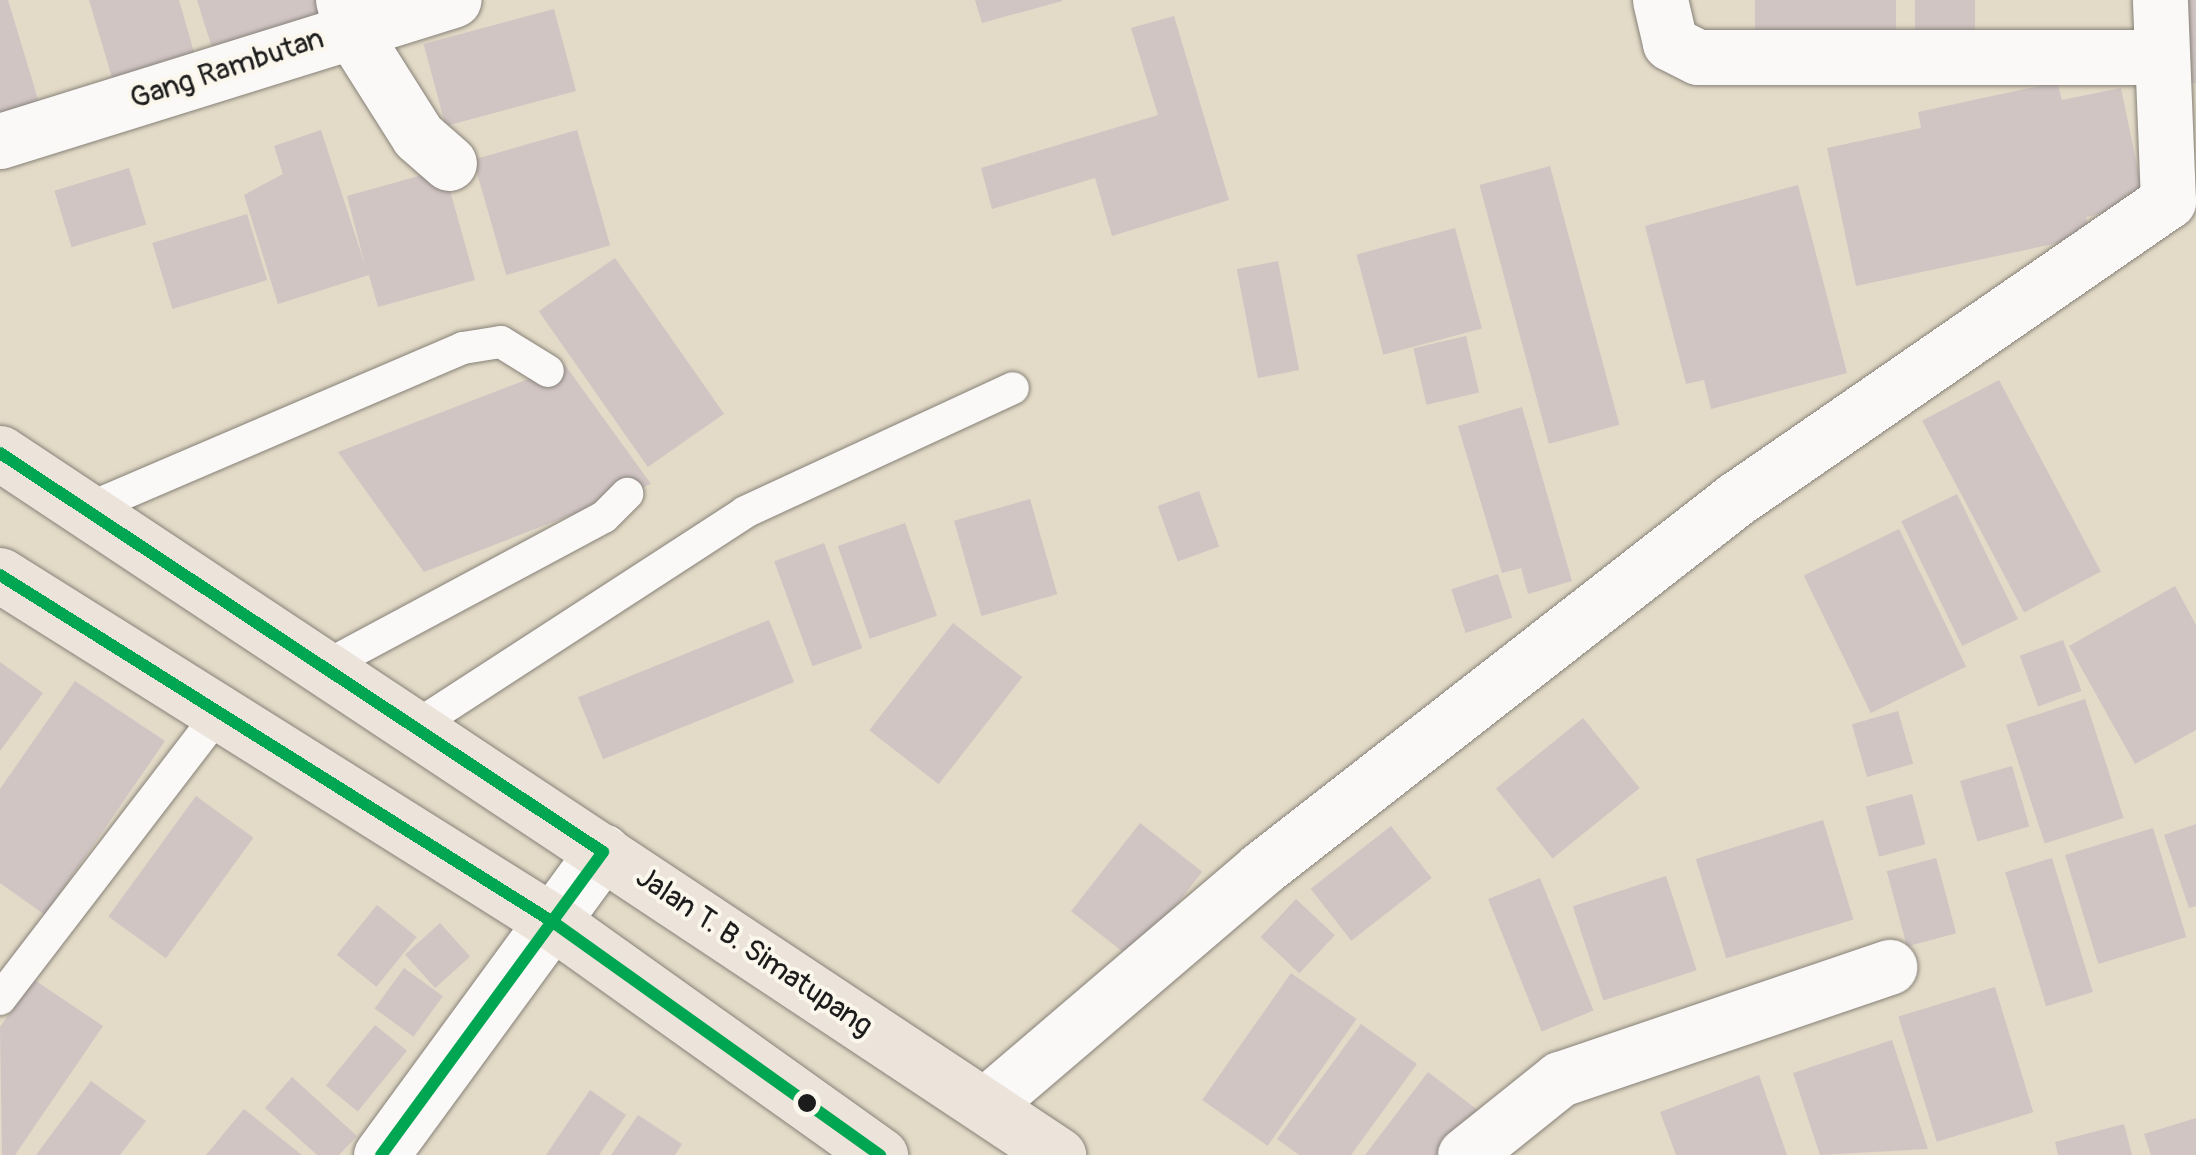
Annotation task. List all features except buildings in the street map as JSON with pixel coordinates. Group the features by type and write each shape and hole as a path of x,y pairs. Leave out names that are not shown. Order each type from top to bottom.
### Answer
{"main road":[{"name":"Jalan T. B. Simatupang","path":"0,453 1058,1155"},
{"path":"0,575 553,922 878,1154"}],"street":[{"name":"Gang Rambutan","path":"0,141 347,15 454,0"},
{"path":"1660,0 1670,43 1698,57 2162,57"},
{"path":"985,1105 1261,869 1736,498 2182,195 2162,57 2160,0"},
{"path":"347,15 418,136 448,163"},
{"path":"381,1155 604,852"},
{"path":"1465,1155 1560,1079 1889,967"}],"lane":[{"path":"85,510 463,348 501,342 548,371"},
{"path":"412,728 745,512 1013,388"},
{"path":"322,668 604,517 626,494"},
{"path":"0,999 220,712"}],"transit line":[{"path":"0,453 603,852 381,1155"},
{"path":"0,575 553,922 880,1155"}]}
